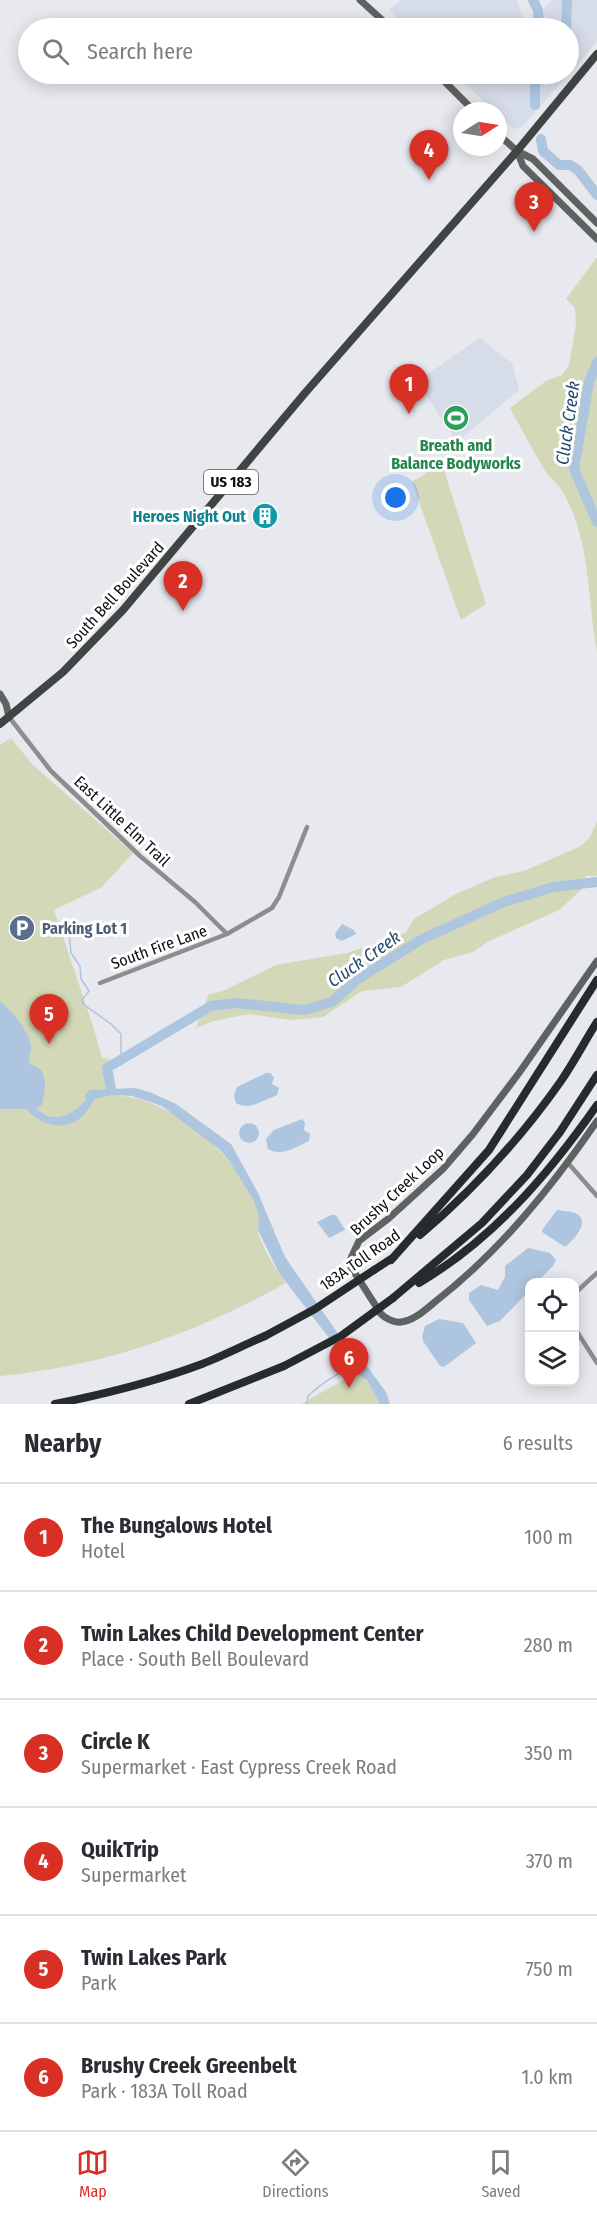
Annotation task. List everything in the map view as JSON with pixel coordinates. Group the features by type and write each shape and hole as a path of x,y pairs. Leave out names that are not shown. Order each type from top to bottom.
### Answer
{"highway":[{"path":"391,1260 489,1150 597,980"},
{"name":"183A Toll Road","path":"55,1404 104,1394 203,1363 265,1336 315,1309 391,1260 456,1204 524,1130 561,1081 597,1022"},
{"path":"189,1404 284,1366 341,1336 397,1295 482,1223 527,1175 560,1132 597,1075"},
{"path":"397,1295 448,1266 496,1225 546,1172 597,1105"}],"main road":[{"path":"360,0 380,18"},
{"name":"US 183","path":"579,76 597,54"},
{"path":"447,84 465,102"},
{"name":"US 183","path":"518,151 573,84"},
{"path":"507,142 533,159 596,223"},
{"path":"518,151 523,166 597,238"},
{"name":"South Bell Boulevard","path":"0,724 63,672 123,610 305,393 518,151"},
{"path":"0,694 6,704 9,717"},
{"path":"0,710 9,717"},
{"name":"Brushy Creek Loop","path":"597,961 519,1073 466,1143 443,1169 388,1219 359,1241 351,1258 351,1267 385,1318 400,1323 415,1317 450,1290 508,1235 544,1195 597,1121"}],"street":[{"name":"East Little Elm Trail","path":"9,717 51,771 227,934"},
{"name":"South Fire Lane","path":"100,983 227,934 272,908 279,897 307,827"},
{"path":"568,1163 597,1196"},
{"path":"579,1289 597,1273"},
{"path":"577,1332 597,1363"}],"shaded area":[{"path":"401,0 517,0 523,18 397,18 389,10"},
{"path":"552,0 597,0 597,42 579,62 579,18 536,18"},
{"path":"466,84 560,84 520,129 507,123 507,102 485,102"},
{"path":"480,338 512,363 519,390 457,442 417,381"}],"green space":[{"path":"597,257 597,651 584,551 573,513 562,490 544,469 510,408 546,381 562,375 569,365 576,324 575,308 566,299"},
{"path":"442,463 486,604 461,620 412,482"},
{"path":"11,738 33,765 133,853 102,887 54,910 102,1058 109,1059 113,1089 119,1096 138,1099 158,1106 178,1117 216,1147 244,1182 253,1199 259,1216 259,1235 286,1283 217,1318 148,1345 76,1364 0,1376 0,745"},
{"path":"597,821 597,876 586,876 582,889 559,910 487,942 473,952 444,960 401,987 362,991 323,1017 291,1020 249,1014 214,1021 196,1028 209,994 223,991 276,965 347,953 391,939 406,932 414,919 454,895 495,877 524,871 581,846 590,837"},
{"path":"356,1373 367,1380 380,1404 301,1404"}],"water":[{"path":"342,924 354,930 356,934 342,941 336,938 335,934"},
{"path":"0,1001 23,1027 30,1040 31,1065 37,1067 44,1075 42,1105 36,1108 43,1114 59,1117 70,1114 83,1103 86,1099 85,1095 90,1090 135,1088 176,1104 231,1144 258,1193 285,1257 350,1351 361,1358 386,1392 390,1404 380,1404 367,1380 356,1373 279,1273 258,1230 259,1216 253,1199 219,1149 162,1106 132,1096 112,1095 94,1099 81,1118 64,1125 45,1122 26,1109 0,1109"},
{"path":"266,1073 274,1077 272,1084 279,1088 277,1095 246,1106 236,1103 234,1095 237,1087"},
{"path":"302,1119 305,1123 304,1130 310,1134 309,1141 283,1152 268,1149 266,1139 274,1130"},
{"path":"245,1123 253,1123 259,1129 259,1137 253,1143 245,1143 239,1137 239,1129"},
{"path":"557,1210 575,1213 582,1222 579,1232 565,1247 542,1232"},
{"path":"336,1215 345,1230 329,1238 317,1222"},
{"path":"528,1248 550,1253 556,1260 541,1278 525,1278 525,1295 500,1321 487,1326 469,1300 469,1293 481,1285 498,1290 505,1277 505,1266"},
{"path":"439,1319 463,1323 476,1343 444,1367 440,1366 422,1336 425,1326"}],"waterway":[{"path":"533,0 538,10 538,18"},
{"name":"Cluck Creek","path":"566,18 567,0"},
{"name":"Cluck Creek","path":"535,84 535,105"},
{"name":"Cluck Creek","path":"541,139 543,151 559,165 570,165 578,170 597,195"},
{"name":"Cluck Creek","path":"597,362 589,382 574,469 597,522"},
{"name":"Cluck Creek","path":"111,1089 107,1068 211,1006 236,1003 304,1010 332,1002 358,979 422,939 504,902 553,887 597,882"},
{"path":"68,921 71,953 80,966 81,979 89,991 82,1000 83,1004 121,1034 121,1058"},
{"path":"307,1404 308,1396 318,1387 353,1368"}],"place":[{"name":"QuikTrip","path":"429,180"},
{"name":"Circle K","path":"534,232"},
{"name":"The Bungalows Hotel","path":"409,414"},
{"name":"Breath and Balance Bodyworks","path":"456,418"},
{"name":"Heroes Night Out","path":"265,516"},
{"name":"Twin Lakes Child Development Center","path":"183,611"},
{"name":"Parking Lot 1","path":"22,928"},
{"name":"Twin Lakes Park","path":"49,1044"},
{"name":"Brushy Creek Greenbelt","path":"349,1388"}]}
